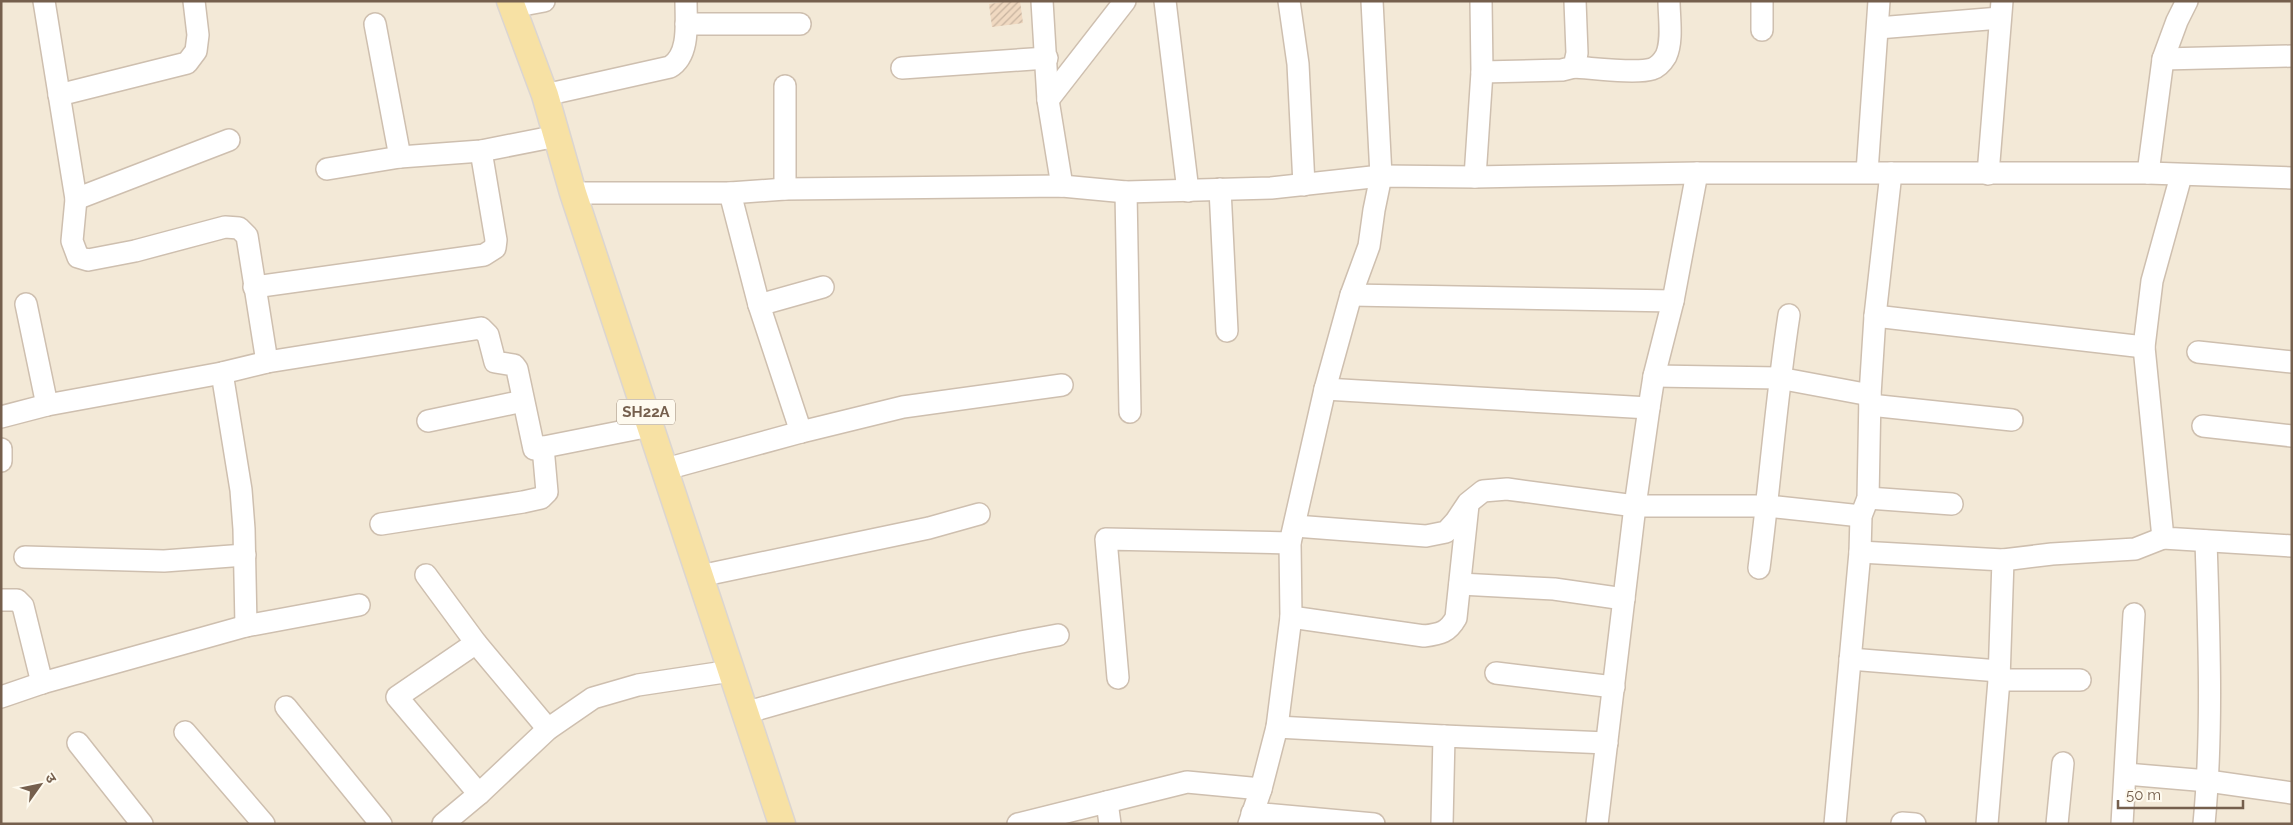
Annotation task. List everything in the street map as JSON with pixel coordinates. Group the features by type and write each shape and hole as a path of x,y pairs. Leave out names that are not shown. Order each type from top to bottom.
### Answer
{"main road":[{"name":"SH22A","path":"511,4 545,94 573,193 782,824"}],"street":[{"path":"44,1 76,199 72,241 78,257 88,260 135,251 225,227 239,228 247,236 254,288 268,362"},
{"path":"59,95 187,63 196,51 198,35 194,1"},
{"path":"511,4 544,1"},
{"path":"545,94 670,67 678,62 682,55 686,24 686,1"},
{"path":"1042,1 1047,58 1048,100 1062,186"},
{"path":"1048,100 1125,1"},
{"path":"1166,1 1188,191"},
{"path":"1289,1 1298,64 1304,185"},
{"path":"1372,1 1381,176 1369,246 1351,294 1325,389 1293,534 1291,617 1276,727 1261,789 1250,819 1374,824"},
{"path":"1475,178 1482,72 1481,1"},
{"path":"1574,67 1577,53 1575,1"},
{"path":"1482,72 1562,70 1574,67 1652,69 1660,64 1666,55 1669,38 1669,1"},
{"path":"1762,1 1762,30"},
{"path":"1866,172 1879,1"},
{"path":"2148,173 2163,59 2177,21 2187,1"},
{"path":"1878,28 2001,10 1988,174"},
{"path":"376,24 400,157"},
{"path":"686,24 800,24"},
{"path":"2163,59 2292,56"},
{"path":"902,68 1047,58"},
{"path":"785,86 785,189"},
{"path":"327,169 400,157 481,150 557,136"},
{"path":"76,199 229,140"},
{"path":"254,288 484,255 491,252 495,248 496,240 481,150"},
{"path":"1835,824 1864,507 1875,316 1891,172"},
{"path":"1597,824 1635,506 1649,408 1654,376 1673,301 1696,173"},
{"path":"573,193 730,193 785,189 1062,186 1126,192 1188,191 1271,188 1381,176 1475,178 1696,173 2148,173 2181,176 2292,178"},
{"path":"2163,538 2144,347 2152,281 2181,176"},
{"path":"1220,189 1227,331"},
{"path":"1126,192 1130,412"},
{"path":"730,193 759,305 800,432"},
{"path":"759,305 823,287"},
{"path":"1351,294 1673,301"},
{"path":"26,304 47,405"},
{"path":"1759,568 1779,378 1789,314"},
{"path":"1875,316 2144,347"},
{"path":"1,417 47,405 222,373 268,362 481,328 488,335 495,362 514,365 517,369 534,449 650,426"},
{"path":"2198,352 2292,362"},
{"path":"222,373 240,490 245,555 246,626"},
{"path":"1654,376 1779,378 1870,400 2012,420"},
{"path":"666,470 800,432 903,407 1062,385"},
{"path":"1325,389 1649,408"},
{"path":"428,421 523,401"},
{"path":"2203,426 2292,436"},
{"path":"381,524 514,504 541,498 547,492 543,447"},
{"path":"1,449 1,461"},
{"path":"1118,678 1106,539 1293,534 1426,536 1446,532 1468,503 1483,491 1507,489 1635,506 1864,507 1952,504"},
{"path":"1291,617 1424,636 1441,634 1450,628 1456,618 1468,503"},
{"path":"700,576 929,528 980,514"},
{"path":"1860,552 2003,560 2052,554 2135,549 2163,538 2292,546"},
{"path":"2204,824 2208,782 2210,646 2206,541"},
{"path":"25,557 164,560 245,555"},
{"path":"1987,824 1999,675 2003,560"},
{"path":"426,575 476,642 548,729"},
{"path":"1460,584 1554,589 1624,599"},
{"path":"1,600 17,600 23,606 42,683"},
{"path":"1,698 42,683 246,626 359,605"},
{"path":"2122,824 2134,614"},
{"path":"745,713 894,670 994,646 1058,634"},
{"path":"476,642 397,697 479,794"},
{"path":"1850,660 1999,675 2080,680"},
{"path":"444,824 548,729 593,698 638,685 731,671"},
{"path":"1496,673 1614,687"},
{"path":"286,707 381,824"},
{"path":"1276,727 1607,743"},
{"path":"185,732 264,824"},
{"path":"1442,824 1444,736"},
{"path":"78,743 142,824"},
{"path":"2057,824 2063,763"},
{"path":"2126,774 2292,793"},
{"path":"1018,824 1187,782 1261,789"},
{"path":"1107,802 1110,824"}],"shaded area":[{"path":"1,1 2292,1 2292,824 1,824"}],"building":[{"path":"1020,1 1023,23 992,27 989,4"}]}
